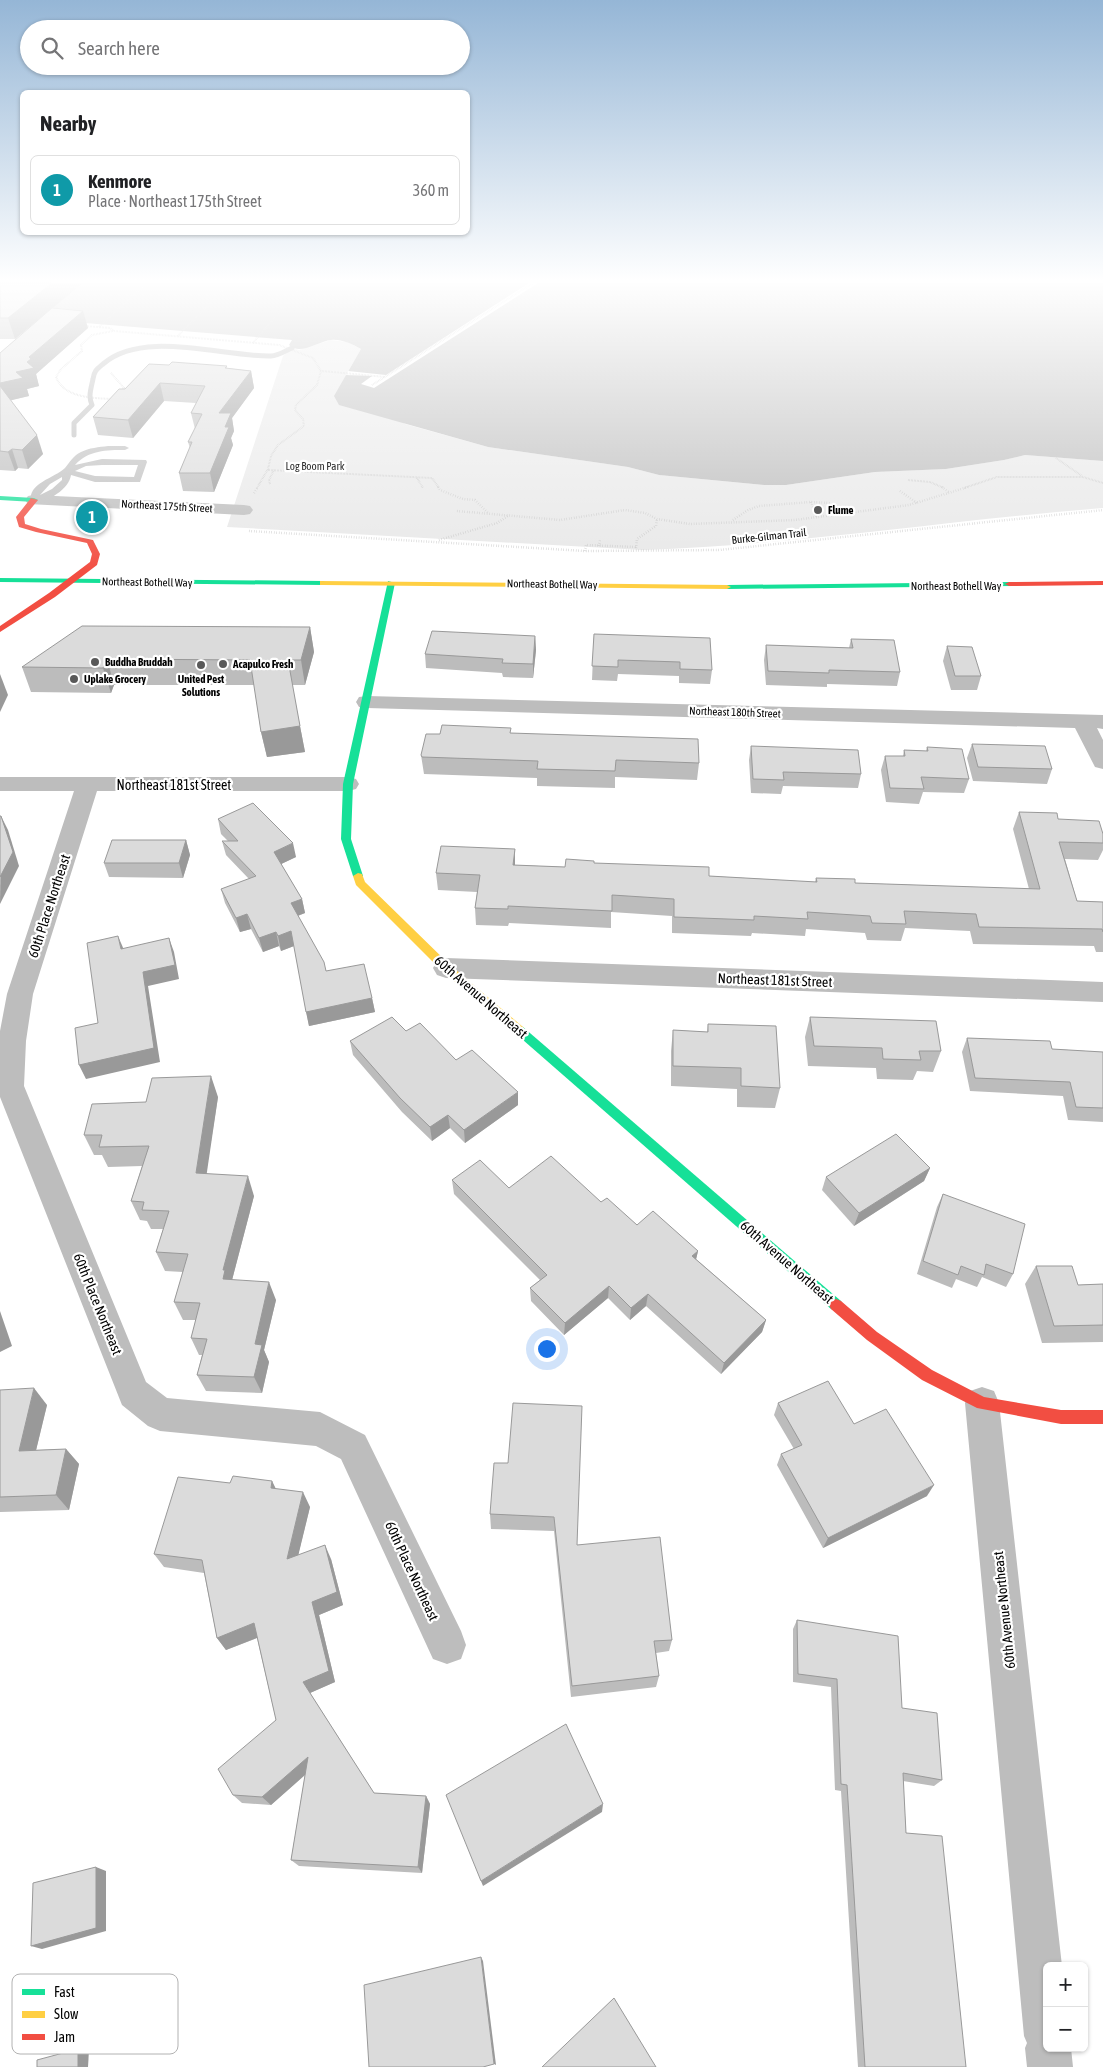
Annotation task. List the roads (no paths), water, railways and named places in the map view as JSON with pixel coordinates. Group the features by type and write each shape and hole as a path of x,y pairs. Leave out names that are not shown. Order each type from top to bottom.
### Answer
{"main road":[{"name":"Northeast 175th Street","path":"0,498 34,500"},
{"path":"34,500 20,517 22,525 34,531 72,536 90,542 96,554 90,567 67,580 33,593 70,596"},
{"name":"Northeast Bothell Way","path":"0,580 753,587 1103,583"},
{"path":"0,630 52,595 67,580"},
{"name":"60th Avenue Northeast","path":"391,583 368,702 348,784 346,839 360,883 446,968 628,1123 872,1336 927,1375 982,1403"},
{"path":"627,598 877,597"},
{"path":"982,1403 1061,1417 1103,1417"}],"street":[{"name":"Northeast 175th Street","path":"34,500 247,505"},
{"name":"Northeast 180th Street","path":"368,702 1092,722"},
{"path":"1092,722 1103,762"},
{"name":"Northeast 181st Street","path":"0,784 348,784"},
{"name":"60th Place Northeast","path":"88,785 20,994 12,1041 10,1086 134,1393 160,1414 320,1430 353,1447 447,1645"},
{"name":"Northeast 181st Street","path":"446,968 1103,992"},
{"name":"60th Avenue Northeast","path":"982,1403 1044,2007"},
{"path":"1048,2052 1050,2067"}],"lane":[{"path":"34,500 51,494 60,488 66,481 66,471 80,455 92,449 125,448"},
{"path":"143,462 137,480 95,479 66,471 84,464 143,462"}],"waterway":[{"path":"74,435 74,423 92,405 90,392 92,379"}],"place":[{"name":"Flume","path":"818,510"},
{"name":"Kenmore","path":"92,517"},
{"name":"Buddha Bruddah","path":"95,662"},
{"name":"Acapulco Fresh","path":"223,664"},
{"name":"United Pest Solutions","path":"201,665"},
{"name":"Uplake Grocery","path":"74,679"}],"park label":[{"name":"Log Boom Park","path":"315,466"}]}
